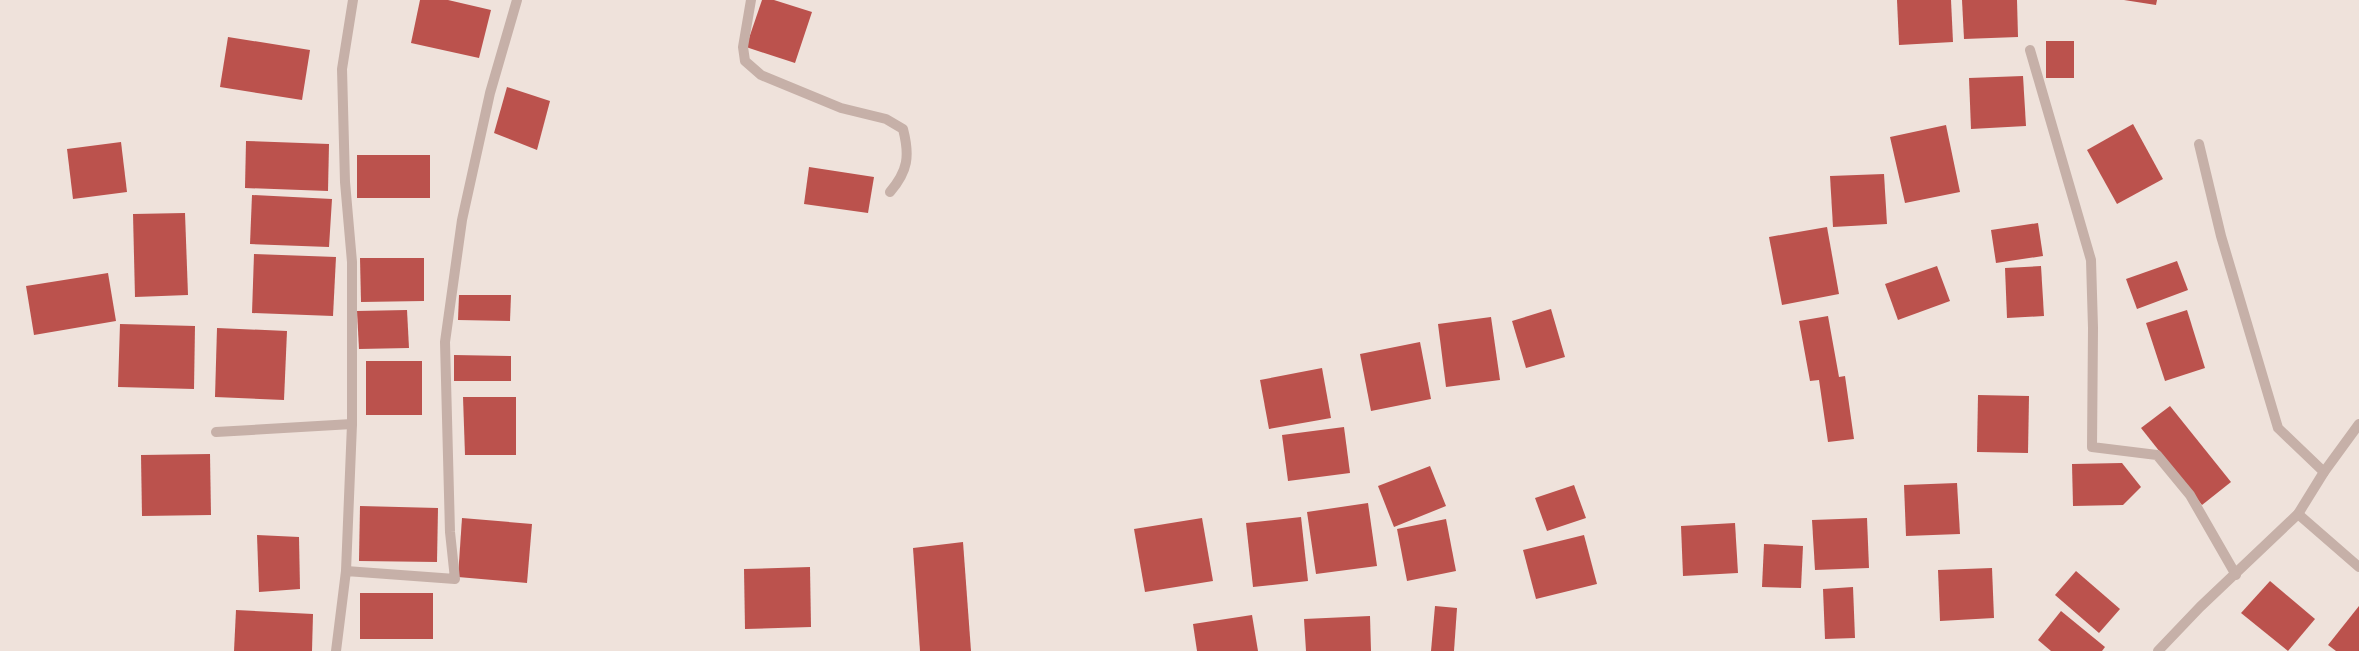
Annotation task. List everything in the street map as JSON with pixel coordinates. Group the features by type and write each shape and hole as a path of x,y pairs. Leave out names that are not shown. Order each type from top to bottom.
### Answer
{"street":[{"path":"336,651 346,571 352,424 352,262 345,182 342,69 353,0"},
{"path":"346,571 455,579 450,532 445,342 462,220 490,93 517,0"},
{"path":"751,0 743,47 745,61 761,75 842,108 886,120 903,129 908,148 902,178 890,192"},
{"path":"2030,50 2091,260 2093,328 2092,447 2157,455 2190,495 2236,575"},
{"path":"2199,144 2221,236 2278,428 2324,472"},
{"path":"216,432 352,424"},
{"path":"2158,651 2200,607 2236,575 2298,514 2324,472 2359,424"},
{"path":"2298,514 2359,567"}],"building":[{"path":"420,0 448,0 491,10 479,58 411,43"},
{"path":"762,0 774,0 812,12 795,63 746,47"},
{"path":"1897,0 1951,0 1953,42 1899,45"},
{"path":"1962,0 2017,0 2018,37 1964,39"},
{"path":"2124,0 2157,0 2156,5"},
{"path":"228,37 310,50 302,100 220,87"},
{"path":"2046,41 2074,41 2074,78 2046,78"},
{"path":"2023,76 2026,126 1971,129 1969,78"},
{"path":"507,87 550,101 537,150 494,133"},
{"path":"2133,124 2163,179 2117,204 2087,150"},
{"path":"1946,125 1960,192 1905,203 1890,137"},
{"path":"246,141 329,144 328,191 245,188"},
{"path":"121,142 127,192 73,199 67,149"},
{"path":"357,155 430,155 430,198 357,198"},
{"path":"809,167 874,177 868,213 804,204"},
{"path":"1884,174 1887,224 1833,227 1830,176"},
{"path":"252,195 332,199 329,247 250,244"},
{"path":"185,213 188,295 135,297 133,214"},
{"path":"2038,223 2043,256 1996,263 1991,230"},
{"path":"1827,227 1839,294 1782,305 1769,237"},
{"path":"254,254 336,257 333,316 252,313"},
{"path":"360,258 424,258 424,301 361,302"},
{"path":"2177,261 2188,290 2137,309 2126,279"},
{"path":"1937,266 1950,301 1898,320 1885,284"},
{"path":"2041,266 2044,316 2007,318 2005,268"},
{"path":"108,273 116,321 34,335 26,286"},
{"path":"459,295 511,295 510,321 458,320"},
{"path":"1551,309 1565,357 1526,368 1512,321"},
{"path":"407,310 409,348 359,349 357,311"},
{"path":"2187,310 2205,368 2165,381 2146,323"},
{"path":"1828,316 1839,377 1845,376 1854,439 1828,442 1819,380 1810,381 1799,321"},
{"path":"1491,317 1500,380 1446,387 1438,324"},
{"path":"120,324 195,326 194,389 118,387"},
{"path":"217,328 287,331 284,400 215,397"},
{"path":"1420,342 1431,399 1371,411 1360,354"},
{"path":"454,355 511,356 511,381 454,381"},
{"path":"366,361 422,361 422,415 366,415"},
{"path":"1322,368 1331,418 1269,429 1260,380"},
{"path":"1978,395 2029,396 2028,453 1977,452"},
{"path":"463,397 516,397 516,455 465,455"},
{"path":"2170,406 2231,482 2202,505 2141,428"},
{"path":"1344,427 1350,473 1288,481 1282,435"},
{"path":"210,454 211,515 142,516 141,455"},
{"path":"2122,463 2141,487 2123,505 2073,506 2072,464"},
{"path":"1430,466 1446,506 1394,527 1378,486"},
{"path":"1957,483 1960,534 1906,536 1904,485"},
{"path":"1574,485 1586,518 1547,531 1535,498"},
{"path":"1368,503 1377,566 1316,574 1307,512"},
{"path":"360,506 438,508 437,562 359,561"},
{"path":"1301,517 1308,581 1253,587 1246,523"},
{"path":"462,518 532,524 527,583 458,577"},
{"path":"1202,518 1213,581 1145,592 1134,529"},
{"path":"1867,518 1869,568 1815,570 1812,520"},
{"path":"1446,519 1456,571 1407,581 1397,529"},
{"path":"1735,523 1738,573 1683,576 1681,526"},
{"path":"257,535 299,537 300,589 259,592"},
{"path":"1584,535 1597,584 1536,599 1523,550"},
{"path":"963,542 971,651 920,651 913,548"},
{"path":"1764,544 1803,546 1801,588 1762,587"},
{"path":"810,567 811,627 745,629 744,569"},
{"path":"1992,568 1994,618 1940,621 1938,570"},
{"path":"2076,571 2120,609 2099,633 2055,595"},
{"path":"2270,581 2315,619 2288,651 2241,613"},
{"path":"1853,587 1855,638 1825,639 1823,589"},
{"path":"360,593 433,593 433,639 360,639"},
{"path":"1435,606 1457,608 1454,651 1431,651"},
{"path":"2359,606 2359,651 2336,651 2328,645"},
{"path":"236,610 313,614 312,651 234,651"},
{"path":"2061,611 2105,647 2102,651 2051,651 2038,640"},
{"path":"1252,615 1258,651 1197,651 1193,624"},
{"path":"1370,616 1371,651 1306,651 1304,619"}]}
